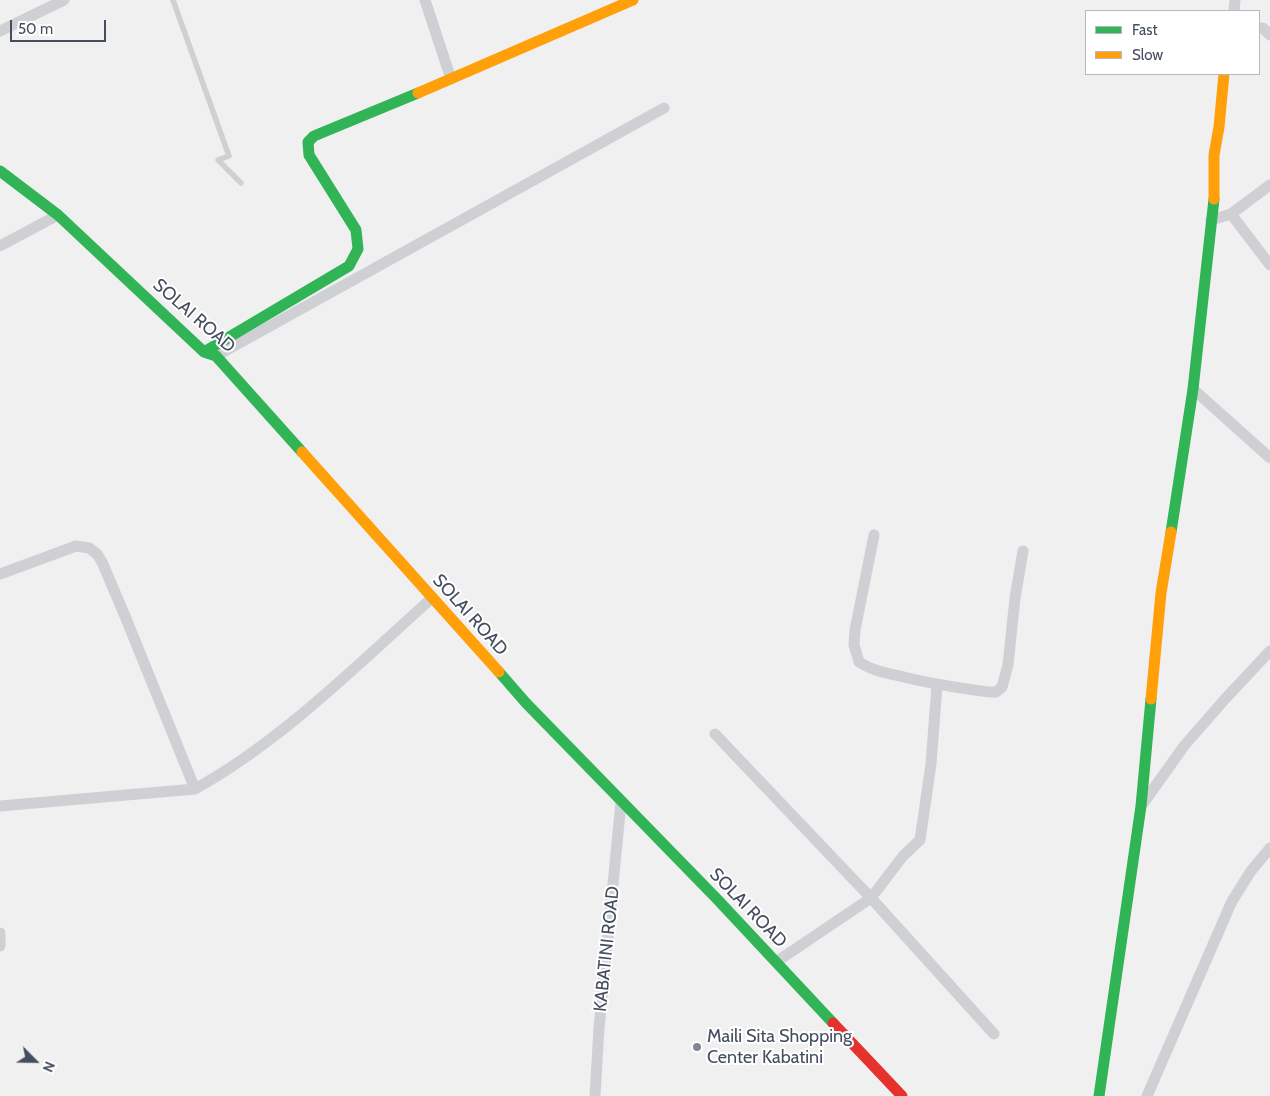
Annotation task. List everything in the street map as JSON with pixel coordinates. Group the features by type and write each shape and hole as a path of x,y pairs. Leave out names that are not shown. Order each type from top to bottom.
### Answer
{"main road":[{"path":"204,352 349,266 358,255 359,243 356,230 309,155 307,146 309,140 314,136 633,0"},
{"path":"1099,1096 1141,806 1161,592 1194,390 1215,190 1214,155 1219,127 1224,75"},
{"name":"SOLAI ROAD","path":"0,172 58,215 204,352 216,356 526,703 776,962 902,1096"}],"street":[{"path":"0,31 64,0"},
{"path":"425,0 451,79"},
{"path":"1260,28 1263,28 1270,35"},
{"path":"216,356 664,108"},
{"path":"1211,220 1231,214 1270,185"},
{"path":"1231,214 1270,265"},
{"path":"0,246 58,215"},
{"path":"1194,390 1270,458"},
{"path":"874,534 857,618 854,645 856,655 859,662 867,667 937,686 990,692 996,692 1002,687 1008,665 1015,598 1023,551"},
{"path":"0,574 76,546 90,548 96,554 102,562 118,598 196,789"},
{"path":"0,806 196,789 223,774 299,716 432,598"},
{"path":"1141,806 1184,746 1224,699 1270,651"},
{"path":"776,962 871,898 903,856 920,840 931,764 937,686"},
{"path":"715,734 871,898 994,1034"},
{"name":"KABATINI ROAD","path":"595,1096 600,1018 621,802"},
{"path":"1147,1096 1232,901 1251,871 1270,848"},
{"path":"0,933 0,946"}],"lane":[{"path":"173,0 229,156 218,160 241,183"}],"traffic: fast":[{"path":"204,352 349,266 358,249 356,230 309,155 308,142 314,136 418,93"},
{"path":"0,171 58,215 204,352 216,356 302,452"},
{"path":"1171,532 1193,389 1214,199"},
{"path":"499,672 526,703 717,899 833,1023"},
{"path":"1099,1096 1141,806 1151,699"}],"traffic: slow":[{"path":"418,93 633,0"},
{"path":"1214,199 1214,155 1219,127 1224,75"},
{"path":"302,452 499,672"},
{"path":"1151,699 1161,593 1171,532"}],"traffic: jam":[{"path":"833,1023 902,1096"}],"place":[{"name":"Maili Sita Shopping Center Kabatini","path":"697,1047"}]}
